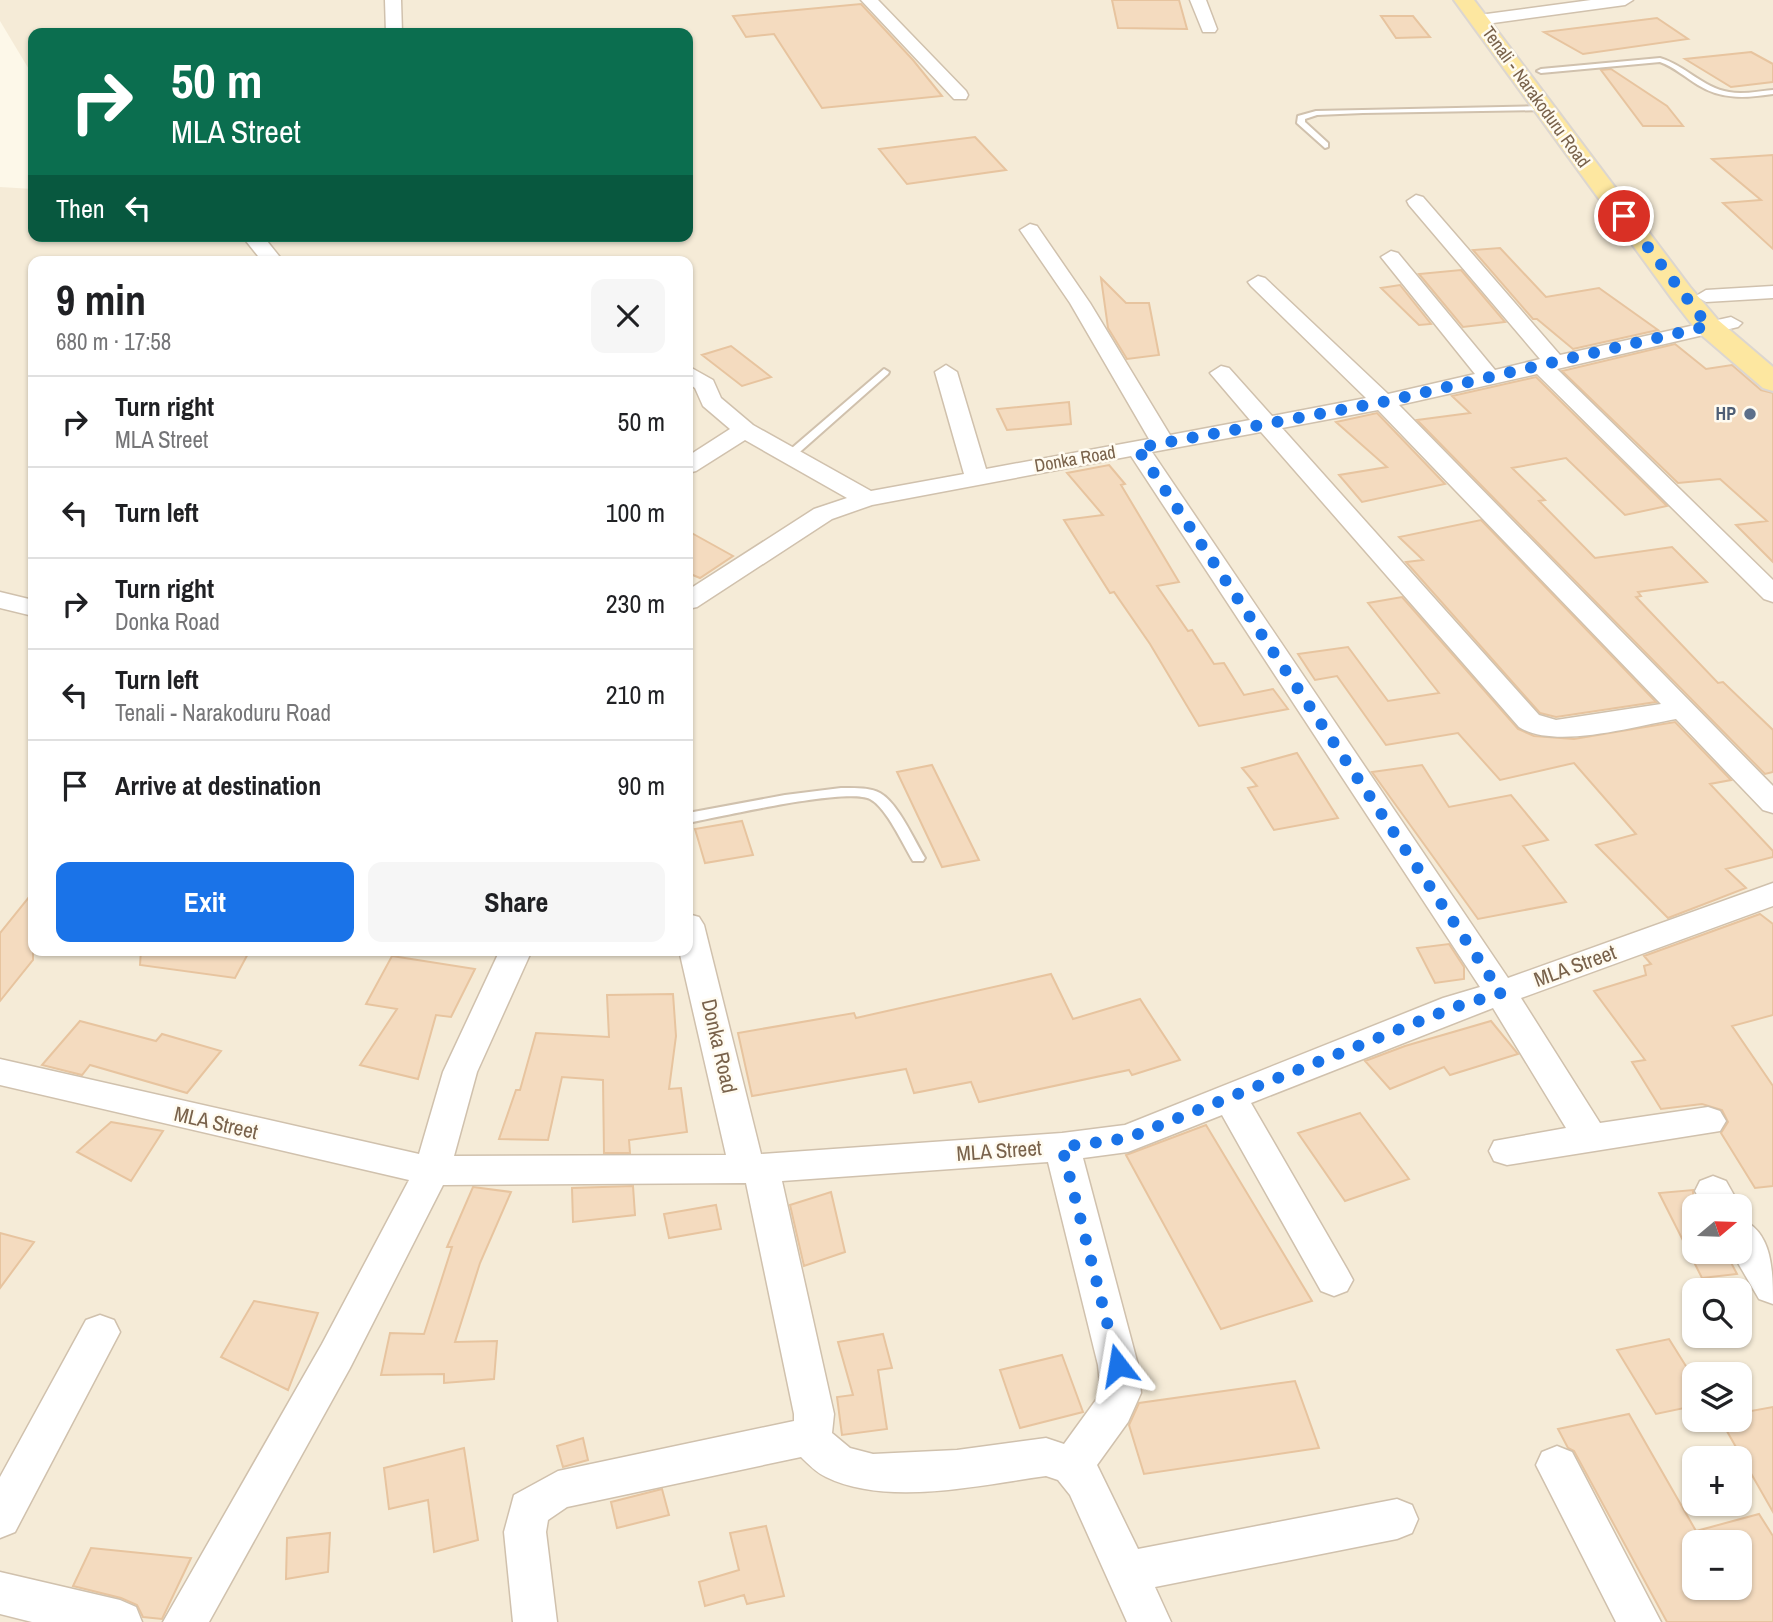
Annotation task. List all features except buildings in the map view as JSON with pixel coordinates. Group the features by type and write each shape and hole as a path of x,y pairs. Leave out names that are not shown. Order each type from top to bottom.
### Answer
{"main road":[{"name":"Tenali - Narakoduru Road","path":"1464,0 1490,12 1541,71 1595,149 1706,296 1720,324 1773,359"},
{"name":"Tenali - Narakoduru Road","path":"1490,12 1544,108 1720,324 1773,382"}],"street":[{"path":"393,0 394,28"},
{"path":"869,0 960,95"},
{"path":"1198,0 1209,29"},
{"path":"1490,12 1625,0"},
{"path":"1416,201 1548,363 1773,594"},
{"path":"1030,230 1080,303 1150,446 1591,1138"},
{"path":"257,242 269,256"},
{"path":"1391,257 1489,377"},
{"path":"1258,282 1383,402 1773,803"},
{"path":"1706,296 1773,292"},
{"name":"Donka Road","path":"693,598 823,514 867,499 1383,402 1720,324"},
{"path":"946,373 977,478"},
{"path":"1221,373 1529,721 1537,726 1556,729 1681,710"},
{"path":"693,377 705,385 712,401 745,430 867,499"},
{"path":"693,463 745,430"},
{"path":"0,600 28,607"},
{"name":"MLA Street","path":"0,1072 432,1171 754,1168 1062,1147 1128,1138 1455,1007 1501,993 1773,894"},
{"name":"Donka Road","path":"693,943 754,1168 814,1414 814,1428 807,1437"},
{"path":"185,1622 336,1356 432,1171 460,1072 513,956"},
{"path":"1230,1097 1334,1280"},
{"path":"1507,1151 1708,1121"},
{"path":"1062,1147 1118,1365 1121,1393 1114,1409 1072,1466"},
{"path":"1752,1254 1773,1288"},
{"path":"1,1513 100,1332"},
{"path":"535,1622 524,1532 529,1509 558,1490 807,1437 838,1463 873,1473 957,1469 1046,1457 1072,1466 1085,1482 1149,1622"},
{"path":"1557,1465 1639,1622"},
{"path":"1126,1572 1397,1519"},
{"path":"0,1593 120,1622"}],"lane":[{"path":"1541,71 1660,60 1721,93 1737,95 1773,92"},
{"path":"1325,145 1301,123 1301,118 1316,114 1363,111 1544,108"},
{"path":"789,456 884,372"},
{"path":"693,817 830,794 864,792 884,805 918,858"}],"shaded area":[{"path":"0,0 1773,0 1773,1622 0,1622 0,187 28,189 28,242 693,242 693,28 28,28 28,68 0,21"}],"place":[{"name":"HP","path":"1750,414"}],"route":[{"path":"1118,1365 1062,1147 1128,1138 1455,1007 1501,993 1137,448 1383,402 1708,326 1624,216"}]}
